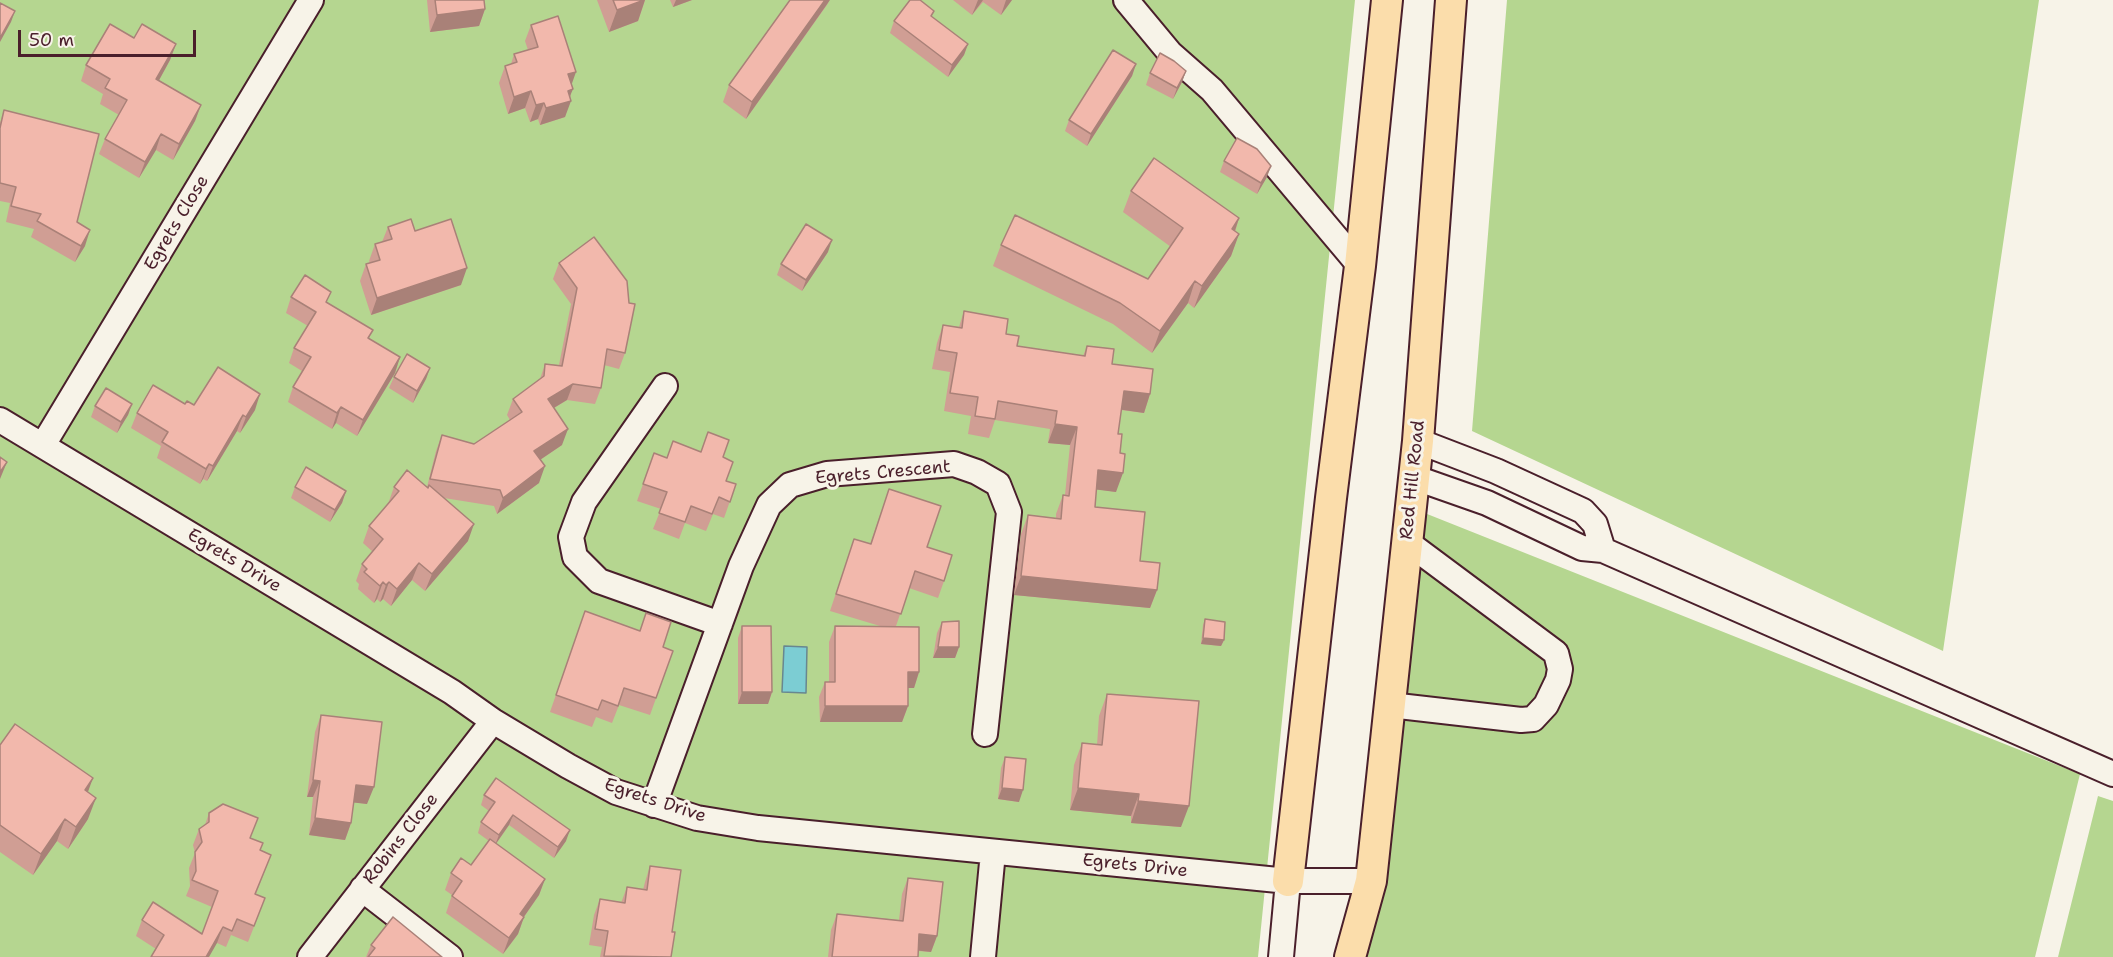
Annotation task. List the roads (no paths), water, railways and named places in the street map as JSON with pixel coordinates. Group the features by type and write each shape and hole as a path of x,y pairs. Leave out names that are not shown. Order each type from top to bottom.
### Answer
{"main road":[{"path":"1288,881 1332,486 1360,266 1387,0"},
{"name":"Red Hill Road","path":"1350,957 1371,881 1418,441 1451,0"}],"street":[{"name":"Egrets Close","path":"43,445 311,0"},
{"path":"1126,0 1170,53 1212,90 1360,266"},
{"path":"665,386 584,502 571,537 575,556 599,581 720,624"},
{"name":"Egrets Drive","path":"0,420 442,686 568,766 616,792 654,805 697,818 758,828 1288,881 1371,881"},
{"path":"1418,441 1496,471 1583,511 1595,524 1603,550"},
{"name":"Egrets Crescent","path":"654,805 741,566 769,505 790,485 827,474 954,464 977,472 998,484 1009,512 985,734"},
{"path":"1413,477 1487,503 1582,548 1603,550 2113,774"},
{"path":"1390,705 1521,720 1533,719 1546,705 1558,680 1560,669 1556,653 1407,542"},
{"name":"Robins Close","path":"310,957 493,720"},
{"path":"983,957 993,852"},
{"path":"1281,957 1288,881"},
{"path":"362,889 450,957"}],"water":[{"path":"784,646 807,647 806,693 782,692"}]}
